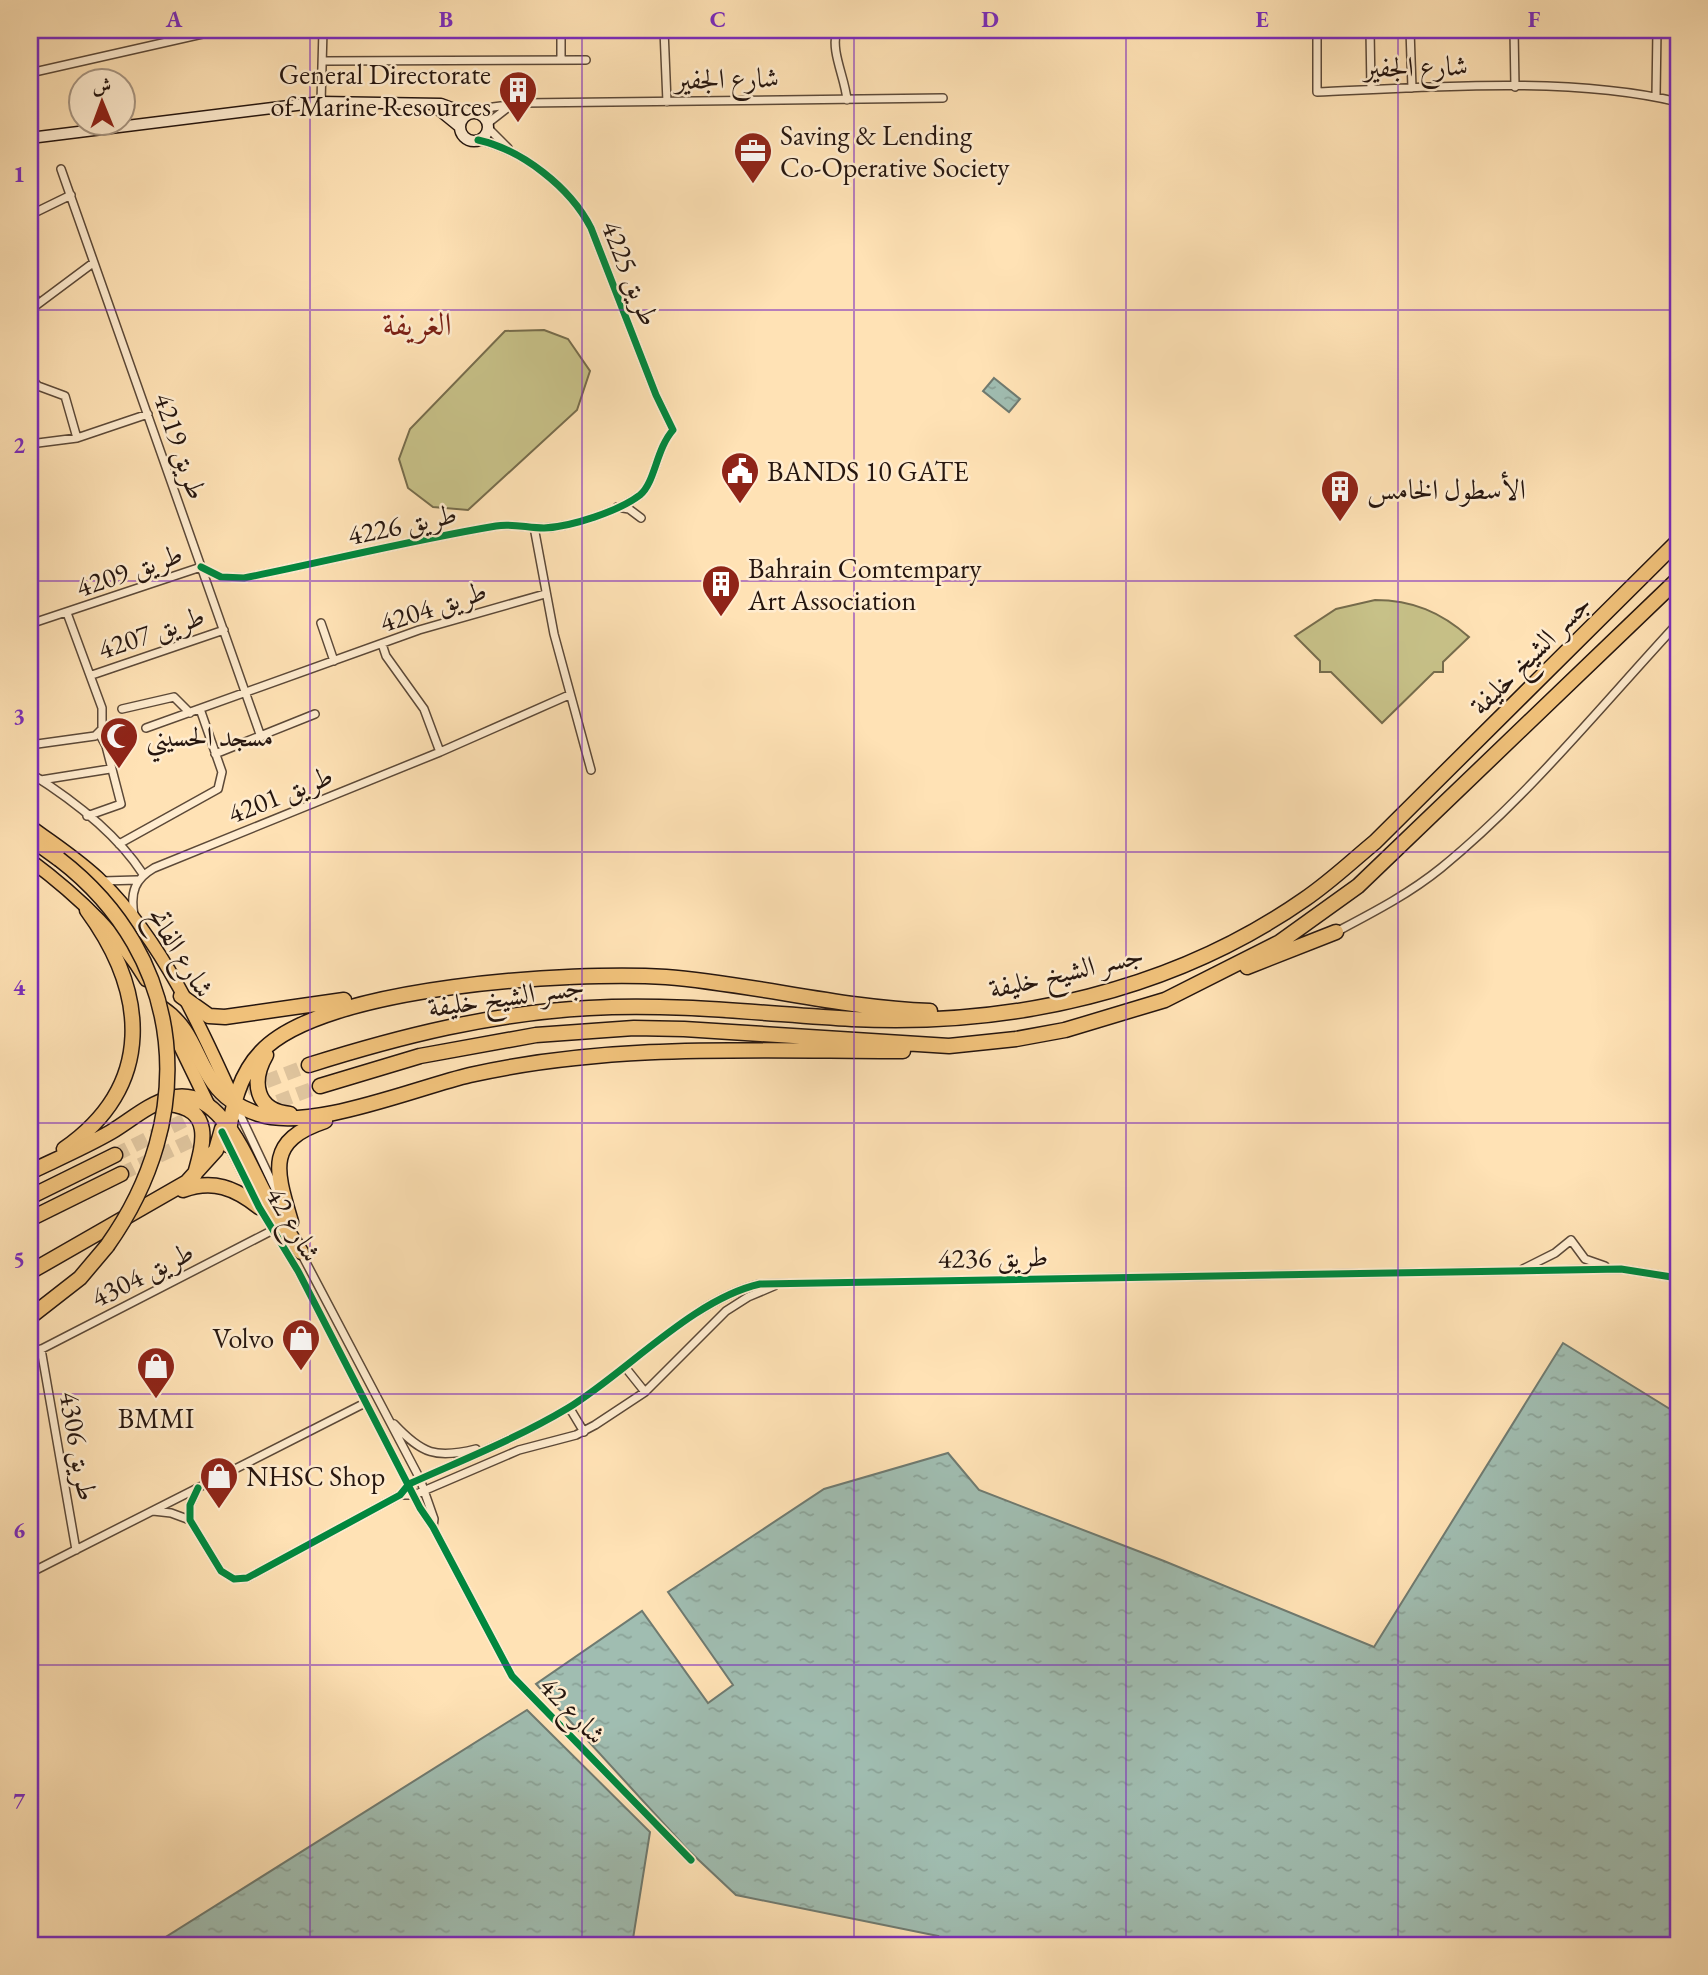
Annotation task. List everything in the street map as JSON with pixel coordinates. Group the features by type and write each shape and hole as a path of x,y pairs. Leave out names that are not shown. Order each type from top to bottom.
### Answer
{"highway":[{"name":"جسر الشيخ خليفة","path":"309,1065 466,1022 587,1008 696,1008 893,1020 983,1017 1061,1004 1154,977 1260,928 1307,898 1375,842 1678,541"},
{"name":"جسر الشيخ خليفة","path":"320,1086 420,1055 513,1039 589,1030 719,1030 949,1046 1016,1039 1114,1017 1165,1000 1226,972 1280,942 1358,886 1678,579"},
{"path":"30,838 92,886 136,946 154,986 165,1036 165,1110 155,1155 133,1210 80,1278 30,1317"},
{"path":"30,1172 85,1133 99,1119 121,1082 133,1039 131,998 126,979 109,942 87,909"},
{"path":"1226,972 1276,958 1336,932"},
{"path":"30,1272 195,1175 216,1150 225,1131 228,1093 248,1068 275,1038 296,1025 336,1010 398,997 505,981 562,977 652,977 767,989 900,1010 959,1010 983,1017"},
{"path":"181,996 209,1016 225,1017 365,998 398,997"},
{"path":"162,1008 178,1023 212,1084 270,1118 289,1120 362,1105 468,1076 596,1055 696,1050 903,1051 949,1046"},
{"path":"275,1038 257,1072 256,1087 261,1099 285,1114 312,1116"},
{"path":"30,1172 113,1131 157,1103 174,1097 187,1098 209,1106 301,1252"},
{"path":"157,1103 187,1108 199,1120 202,1147 195,1175"},
{"path":"291,1222 278,1175 282,1148 297,1132 362,1105"},
{"path":"30,1197 115,1156"},
{"path":"30,1219 121,1174"},
{"path":"155,1200 207,1184 230,1188 259,1207"}],"main road":[{"name":"شارع الفاتح","path":"30,826 101,881 135,920 181,996 228,1093"},
{"name":"شارع الفاتح","path":"30,860 87,909 129,957 162,1008 209,1106"}],"street":[{"path":"30,73 220,30"},
{"path":"321,102 325,61 323,30"},
{"path":"561,30 561,60"},
{"path":"664,30 667,102"},
{"path":"837,30 834,44 846,81 847,100"},
{"name":"شارع الجفير","path":"1317,30 1317,92 1515,87 1598,90 1656,96 1678,102"},
{"path":"1370,30 1371,89"},
{"path":"1410,30 1412,88"},
{"path":"1514,30 1515,87"},
{"path":"1656,96 1657,30"},
{"path":"325,61 586,60"},
{"name":"شارع الجفير","path":"472,114 511,105 943,98"},
{"path":"30,138 321,102 431,103 472,114 488,125"},
{"path":"431,103 460,127 466,138 478,140 485,135 488,125 511,105"},
{"path":"460,127 472,114"},
{"name":"طريق 4225","path":"488,125 508,149 566,193 587,220 609,268 656,395 674,430"},
{"name":"طريق 4225","path":"478,140 508,149"},
{"name":"طريق 4219","path":"61,169 261,737"},
{"path":"30,215 71,195"},
{"path":"30,310 93,263"},
{"path":"30,287 37,303"},
{"path":"30,377 38,386 65,396 77,438"},
{"path":"30,444 77,438 148,414"},
{"name":"طريق 4226","path":"201,567 221,577 244,578 499,525 534,527 578,521 635,498 648,486 661,447 674,430"},
{"path":"613,508 629,509 641,517"},
{"path":"534,527 545,594 569,695 592,770"},
{"name":"طريق 4209","path":"30,624 201,567"},
{"name":"طريق 4204","path":"146,728 452,620 545,594"},
{"name":"طريق 4207","path":"68,613 92,675 103,713 99,733 106,746 110,769 117,780 121,804 87,816"},
{"path":"321,622 334,661"},
{"path":"1336,932 1380,909 1438,870 1490,826 1678,624"},
{"name":"طريق 4207","path":"92,675 224,630"},
{"path":"382,644 386,656 424,709 440,752 569,695"},
{"path":"122,709 171,696 190,713"},
{"path":"119,844 214,794 222,778 200,709"},
{"path":"215,754 316,714"},
{"path":"30,745 99,733"},
{"name":"طريق 4201","path":"101,881 140,877 184,855 440,752"},
{"path":"41,780 110,769"},
{"path":"30,772 119,844 140,877 133,894 135,920"},
{"name":"شارع الفاتح","path":"228,1093 249,1136"},
{"name":"شارع 42","path":"225,1131 259,1207 321,1317 427,1521 433,1527"},
{"name":"شارع 42","path":"249,1136 291,1222 301,1252 420,1479 433,1527 512,1676 691,1860"},
{"name":"طريق 4304","path":"30,1354 273,1230"},
{"name":"طريق 4236","path":"1520,1270 1555,1253 1571,1240 1585,1259 1621,1269"},
{"path":"1621,1269 1678,1278"},
{"name":"طريق 4236","path":"420,1479 569,1407 726,1296 749,1286 785,1282 1621,1269"},
{"name":"طريق 4236","path":"425,1490 519,1450 584,1432 645,1392 726,1311 748,1297 785,1282"},
{"path":"321,1317 332,1312"},
{"name":"طريق 4306","path":"41,1349 75,1550"},
{"path":"625,1367 645,1392"},
{"name":"طريق 4306","path":"30,1573 365,1403"},
{"path":"569,1407 584,1432"},
{"path":"388,1417 408,1439 429,1453 453,1454 494,1445"},
{"path":"198,1488 190,1505 191,1520 221,1571 234,1579 247,1578 400,1495 409,1484 420,1479"},
{"path":"400,1495 414,1495 425,1490"},
{"path":"152,1511 171,1513 191,1520"}],"shaded area":[{"path":"544,330 568,339 590,371 577,410 468,510 433,507 408,488 399,459 410,429 505,331"},
{"path":"1375,600 1401,602 1425,609 1448,621 1469,637 1443,662 1443,672 1434,672 1382,723 1331,672 1320,672 1320,661 1295,636 1336,609"}],"water":[{"path":"994,378 1020,399 1009,412 983,391"},
{"path":"1563,1343 1678,1414 1678,1945 933,1945 938,1936 736,1895 687,1849 536,1684 642,1611 708,1703 733,1685 668,1592 824,1489 948,1453 979,1490 1164,1561 1374,1647"},
{"path":"527,1710 650,1832 632,1945 153,1945"}],"tunnel":[{"path":"115,1155 249,1088 309,1065"},
{"path":"258,1109 320,1086"},
{"path":"121,1174 230,1122"}],"cycle path":[{"path":"201,567 221,577 244,578 496,526 555,527 608,512 631,501 645,490 663,446 673,430 656,395 591,228 571,198 543,172 511,152 478,140"},
{"path":"222,1132 259,1207 298,1271 420,1508 433,1527 512,1676 691,1860"},
{"path":"198,1488 190,1505 190,1520 221,1571 234,1579 247,1578 400,1495 409,1484 549,1419 590,1393 685,1320 735,1292 760,1284 1621,1269 1678,1278"}],"place":[{"name":"General Directorate of Marine Resources","path":"518,124"},
{"name":"Saving & Lending Co-Operative Society","path":"753,185"},
{"name":"BANDS 10 GATE","path":"740,505"},
{"name":"الأسطول الخامس","path":"1340,523"},
{"name":"Bahrain Comtempary Art Association","path":"721,618"},
{"name":"مسجد الحسيني","path":"119,770"},
{"name":"Volvo","path":"301,1372"},
{"name":"BMMI","path":"156,1400"},
{"name":"NHSC Shop","path":"219,1510"}],"district":[{"name":"الغريفة","path":"417,324"}]}
